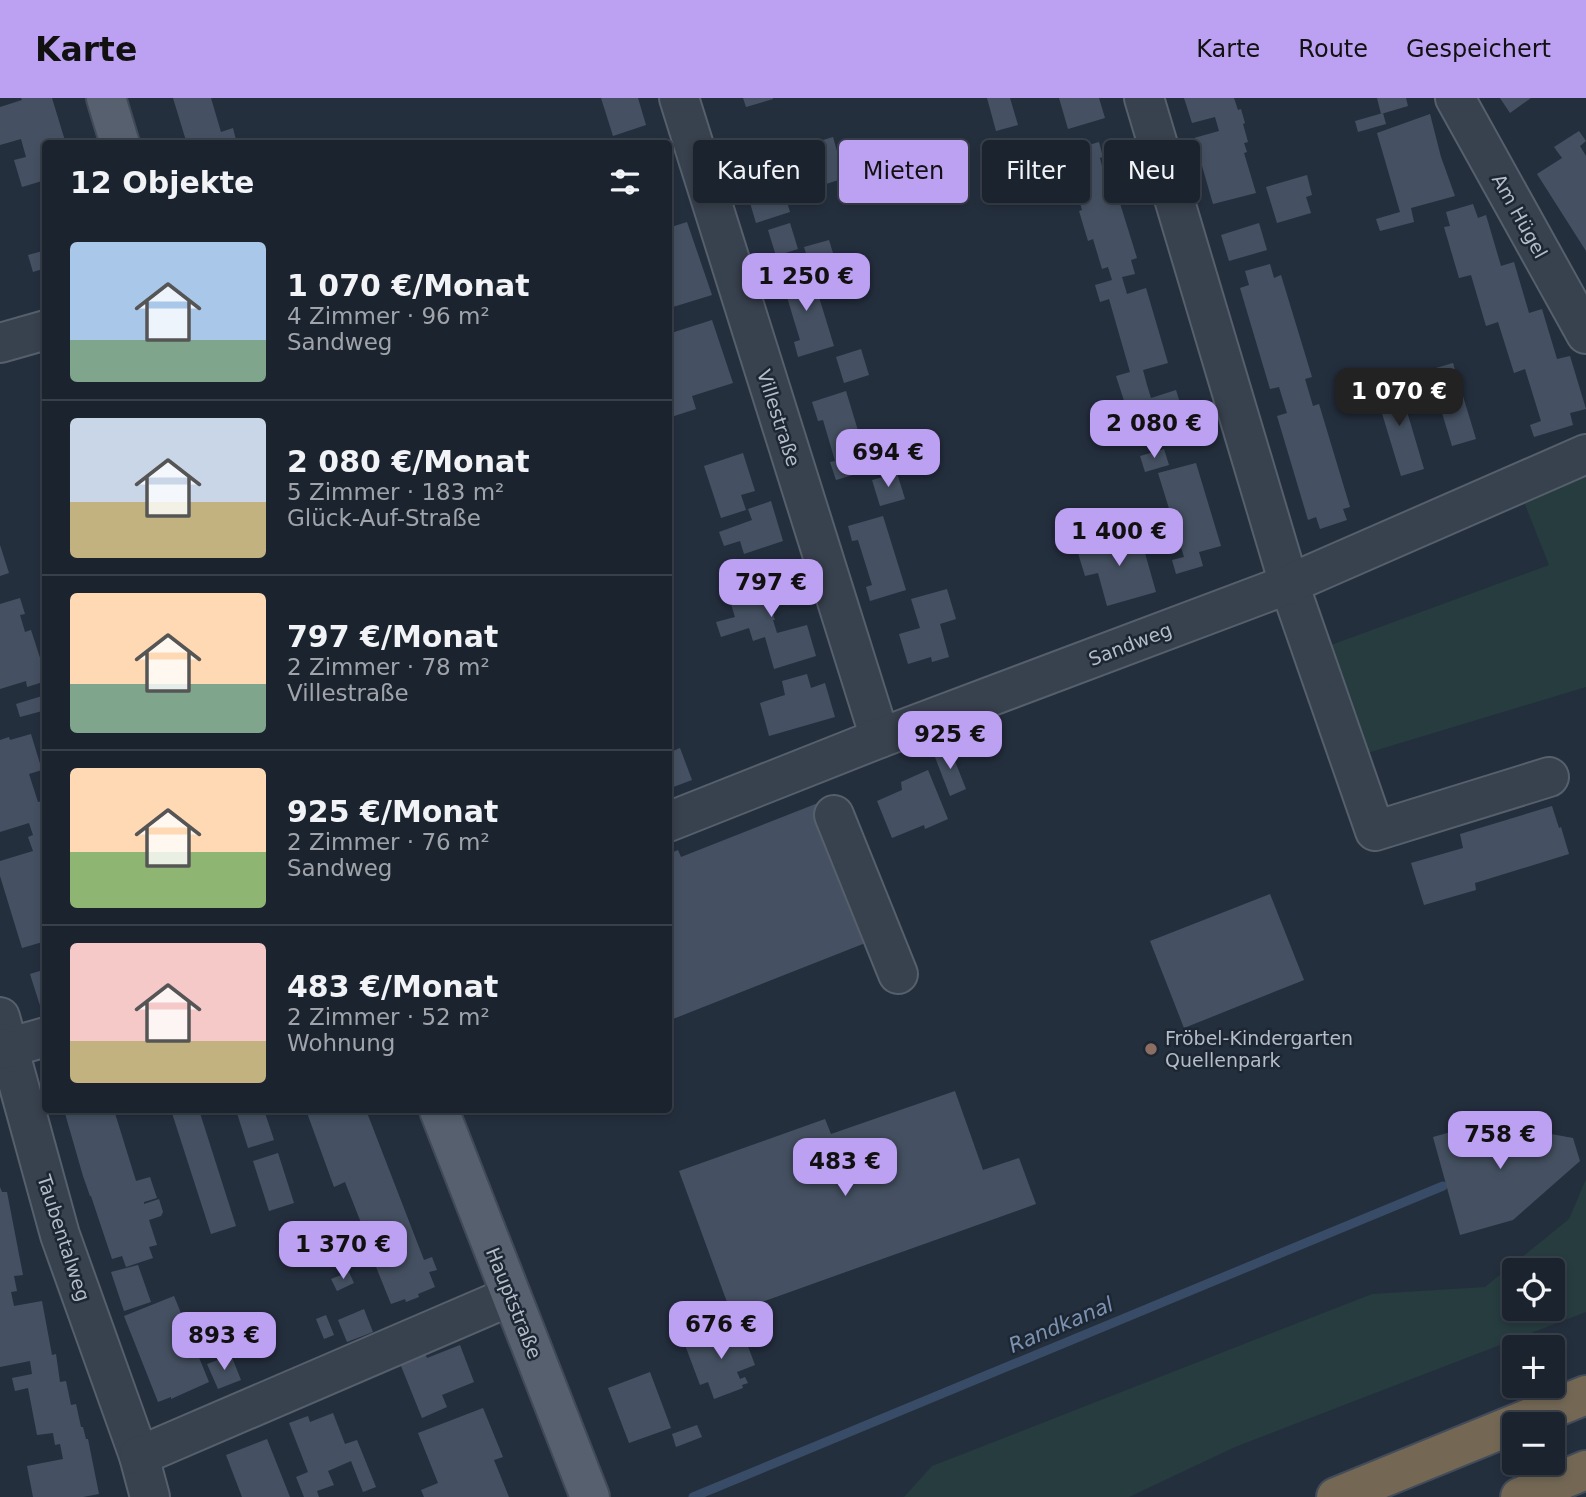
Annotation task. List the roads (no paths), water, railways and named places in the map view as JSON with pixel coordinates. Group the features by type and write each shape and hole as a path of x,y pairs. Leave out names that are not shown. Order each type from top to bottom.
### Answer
{"highway":[{"path":"1336,1497 1586,1395"},
{"path":"1520,1497 1586,1470"}],"main road":[{"path":"106,98 119,140"},
{"name":"Hauptstraße","path":"440,1113 590,1497"}],"street":[{"name":"Villestraße","path":"679,98 880,738"},
{"path":"1144,98 1289,584 1375,831 1549,777"},
{"name":"Am Hügel","path":"1455,98 1586,334"},
{"path":"0,343 42,331"},
{"name":"Sandweg","path":"672,820 880,738 1289,584 1586,454"},
{"path":"834,816 898,974"},
{"path":"3,1038 42,1037"},
{"name":"Taubentalweg","path":"3,1038 60,1235 139,1456 150,1497"},
{"path":"139,1456 511,1296"}],"waterway":[{"name":"Randkanal","path":"693,1497 1443,1186"}],"place":[{"name":"Fröbel-Kindergarten Quellenpark","path":"1151,1049"}]}
